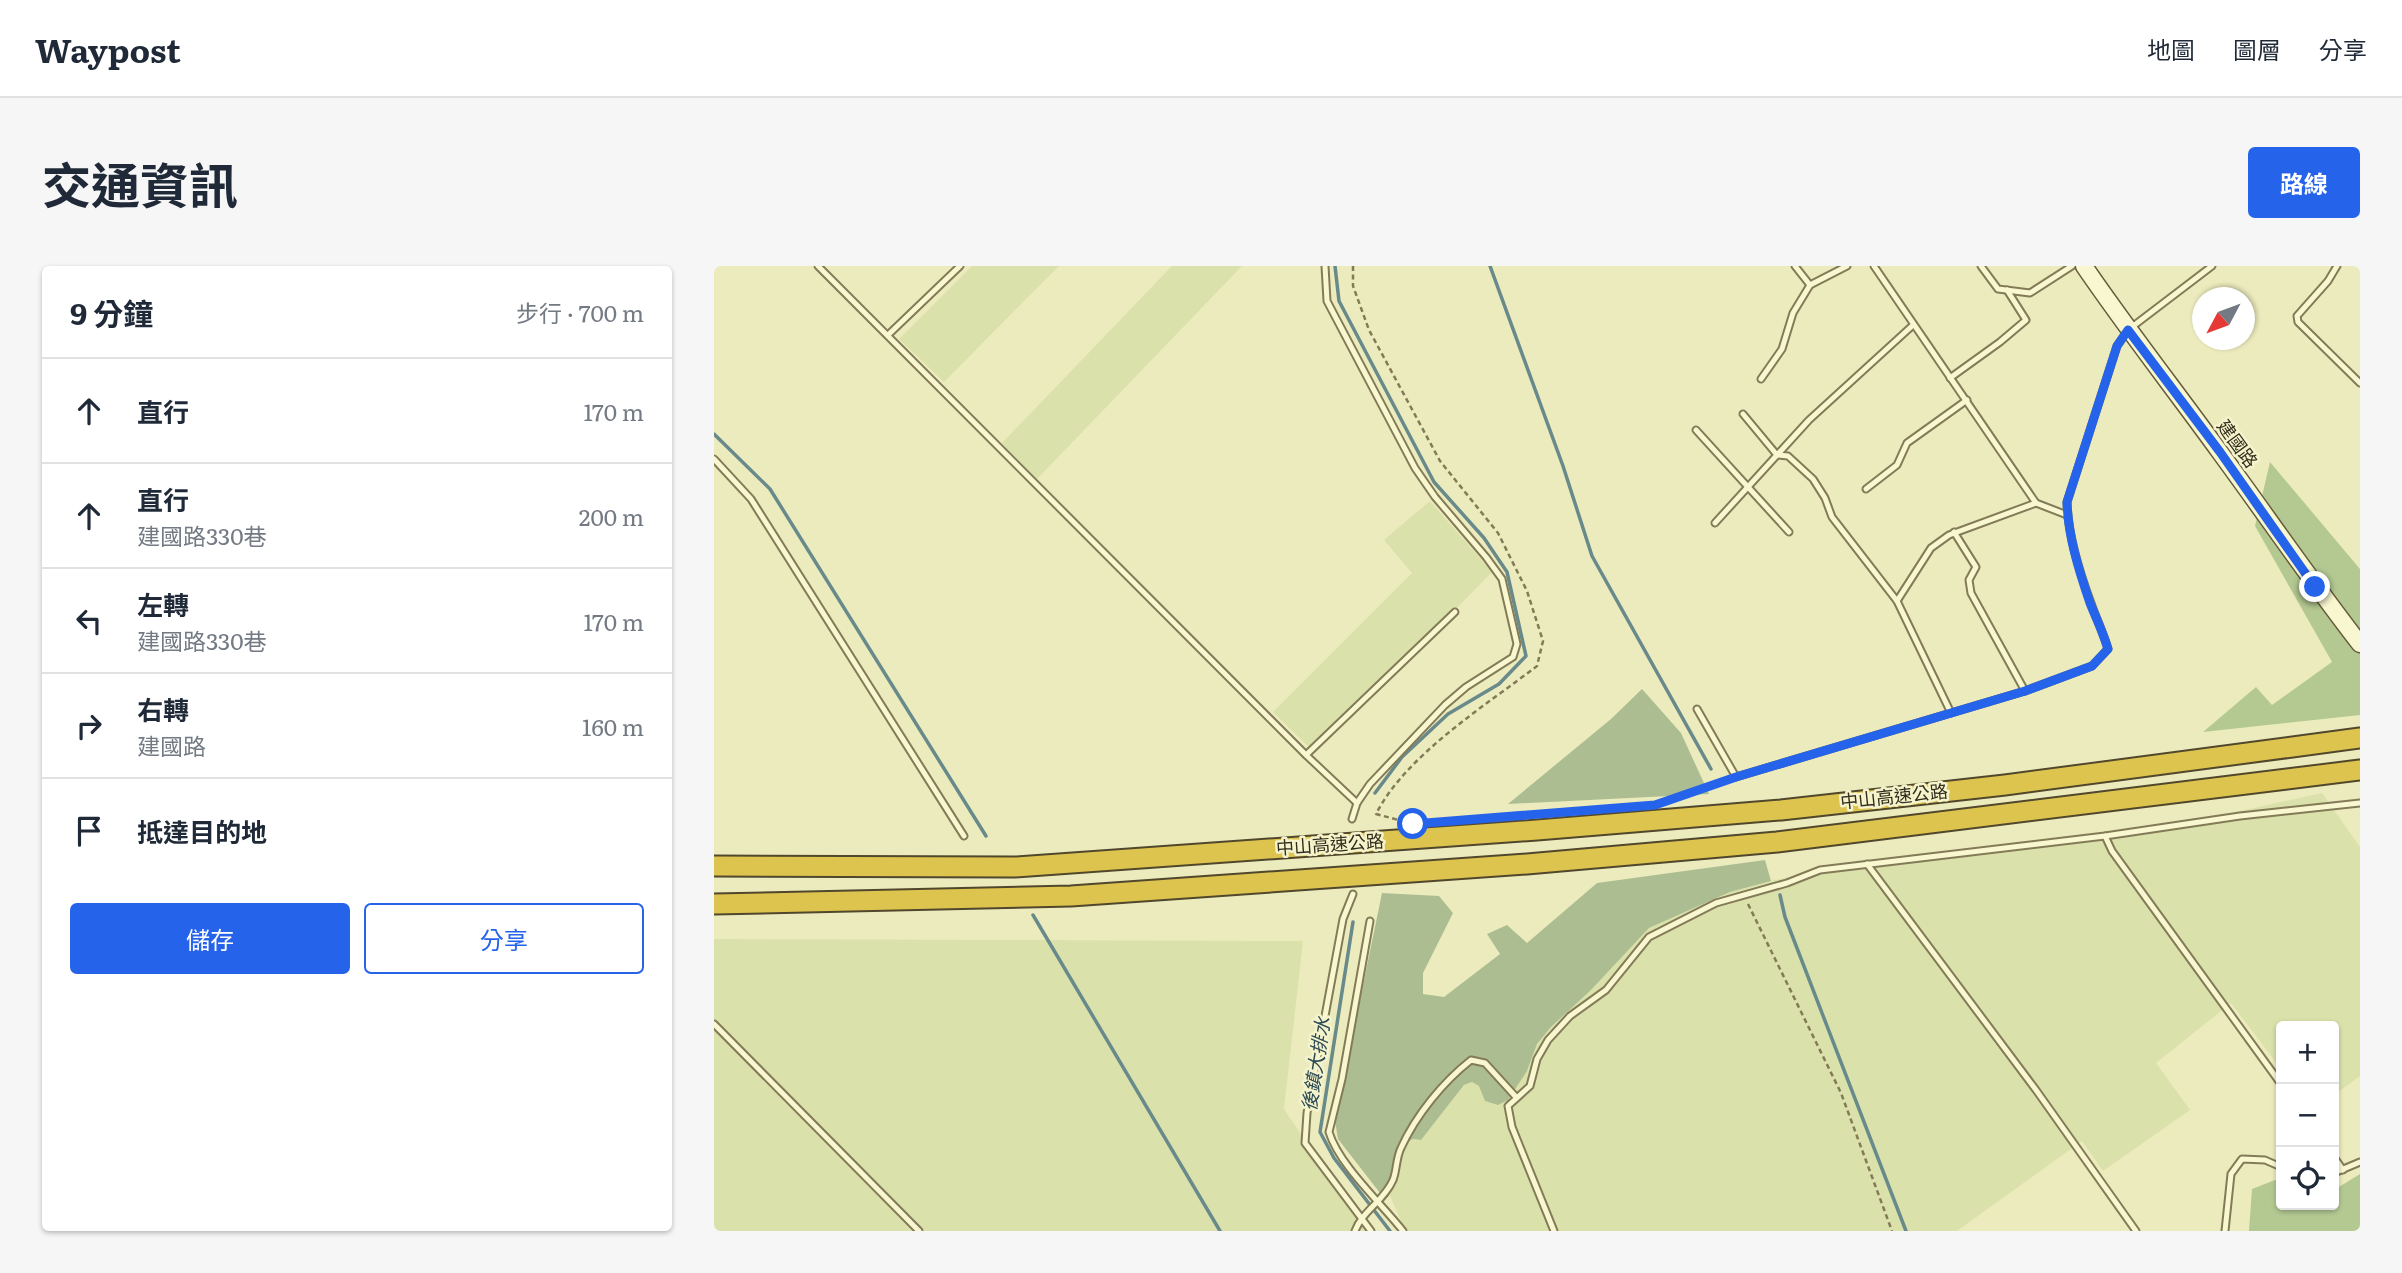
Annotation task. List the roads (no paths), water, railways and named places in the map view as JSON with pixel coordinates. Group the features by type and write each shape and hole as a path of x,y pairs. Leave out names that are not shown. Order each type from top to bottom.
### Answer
{"highway":[{"name":"中山高速公路","path":"714,866 1015,867 1551,829 1781,810 1978,788 2360,738"},
{"name":"中山高速公路","path":"714,904 1071,896 1527,864 1777,842 2360,771"}],"street":[{"name":"建國路","path":"2084,266 2315,587 2360,644"}],"lane":[{"path":"818,266 1357,803"},
{"path":"888,335 960,266"},
{"path":"1325,266 1327,301 1415,468 1435,497 1502,579 1517,644 1513,657 1466,687 1445,705 1370,784 1357,803 1352,819"},
{"path":"1796,266 1810,285"},
{"path":"1761,379 1782,349 1793,313 1810,285 1847,266"},
{"path":"1874,266 1912,326 2036,503 2067,515"},
{"path":"1981,266 1998,289 2030,293 2072,266"},
{"path":"1697,709 1736,777 2025,691 2092,666 2108,649 2090,603 2068,527 2067,502 2117,346 2128,330 2212,266"},
{"path":"2337,266 2328,281 2297,316 2298,322 2360,383"},
{"path":"1950,377 2000,342 2025,320 2007,290"},
{"path":"1715,523 1809,419 1912,326"},
{"path":"1866,489 1897,465 1907,443 1966,400"},
{"path":"1743,414 1777,455 1788,456 1813,479 1825,498 1832,517 1897,601 1951,713"},
{"path":"1696,430 1789,533"},
{"path":"714,459 751,499 964,836"},
{"path":"1897,601 1931,548 1954,533 2036,503"},
{"path":"1954,533 1976,567 1969,580 1971,593 2025,691"},
{"path":"1306,755 1455,612"},
{"path":"1554,1231 1511,1126 1508,1106 1530,1086 1537,1059 1548,1040 1570,1016 1606,990 1649,937 1716,903 1787,883 1820,870 2360,803"},
{"path":"2105,836 2112,851 2276,1077"},
{"path":"1867,864 2036,1090 2136,1231"},
{"path":"1353,894 1343,919 1307,1113 1305,1143 1363,1216 1371,1231"},
{"path":"1370,921 1342,1079 1329,1132 1353,1173 1403,1231"},
{"path":"714,1024 919,1231"},
{"path":"1356,1231 1363,1216 1378,1203 1394,1179 1400,1150 1418,1117 1458,1070 1471,1060 1485,1063 1516,1097"},
{"path":"2225,1231 2231,1174 2242,1159 2265,1160 2276,1165"},
{"path":"2339,1171 2360,1162"},
{"path":"2339,1164 2343,1170"}],"waterway":[{"path":"1335,266 1339,301 1434,482 1484,538 1507,572 1526,656 1499,684 1448,714 1402,757 1375,793"},
{"path":"1490,266 1563,466 1592,556 1711,769"},
{"path":"714,434 770,489 986,836"},
{"path":"1780,895 1785,917 1906,1231"},
{"path":"1033,915 1220,1231"},
{"name":"後鎮大排水","path":"1353,922 1320,1132 1334,1158 1390,1231"}]}
